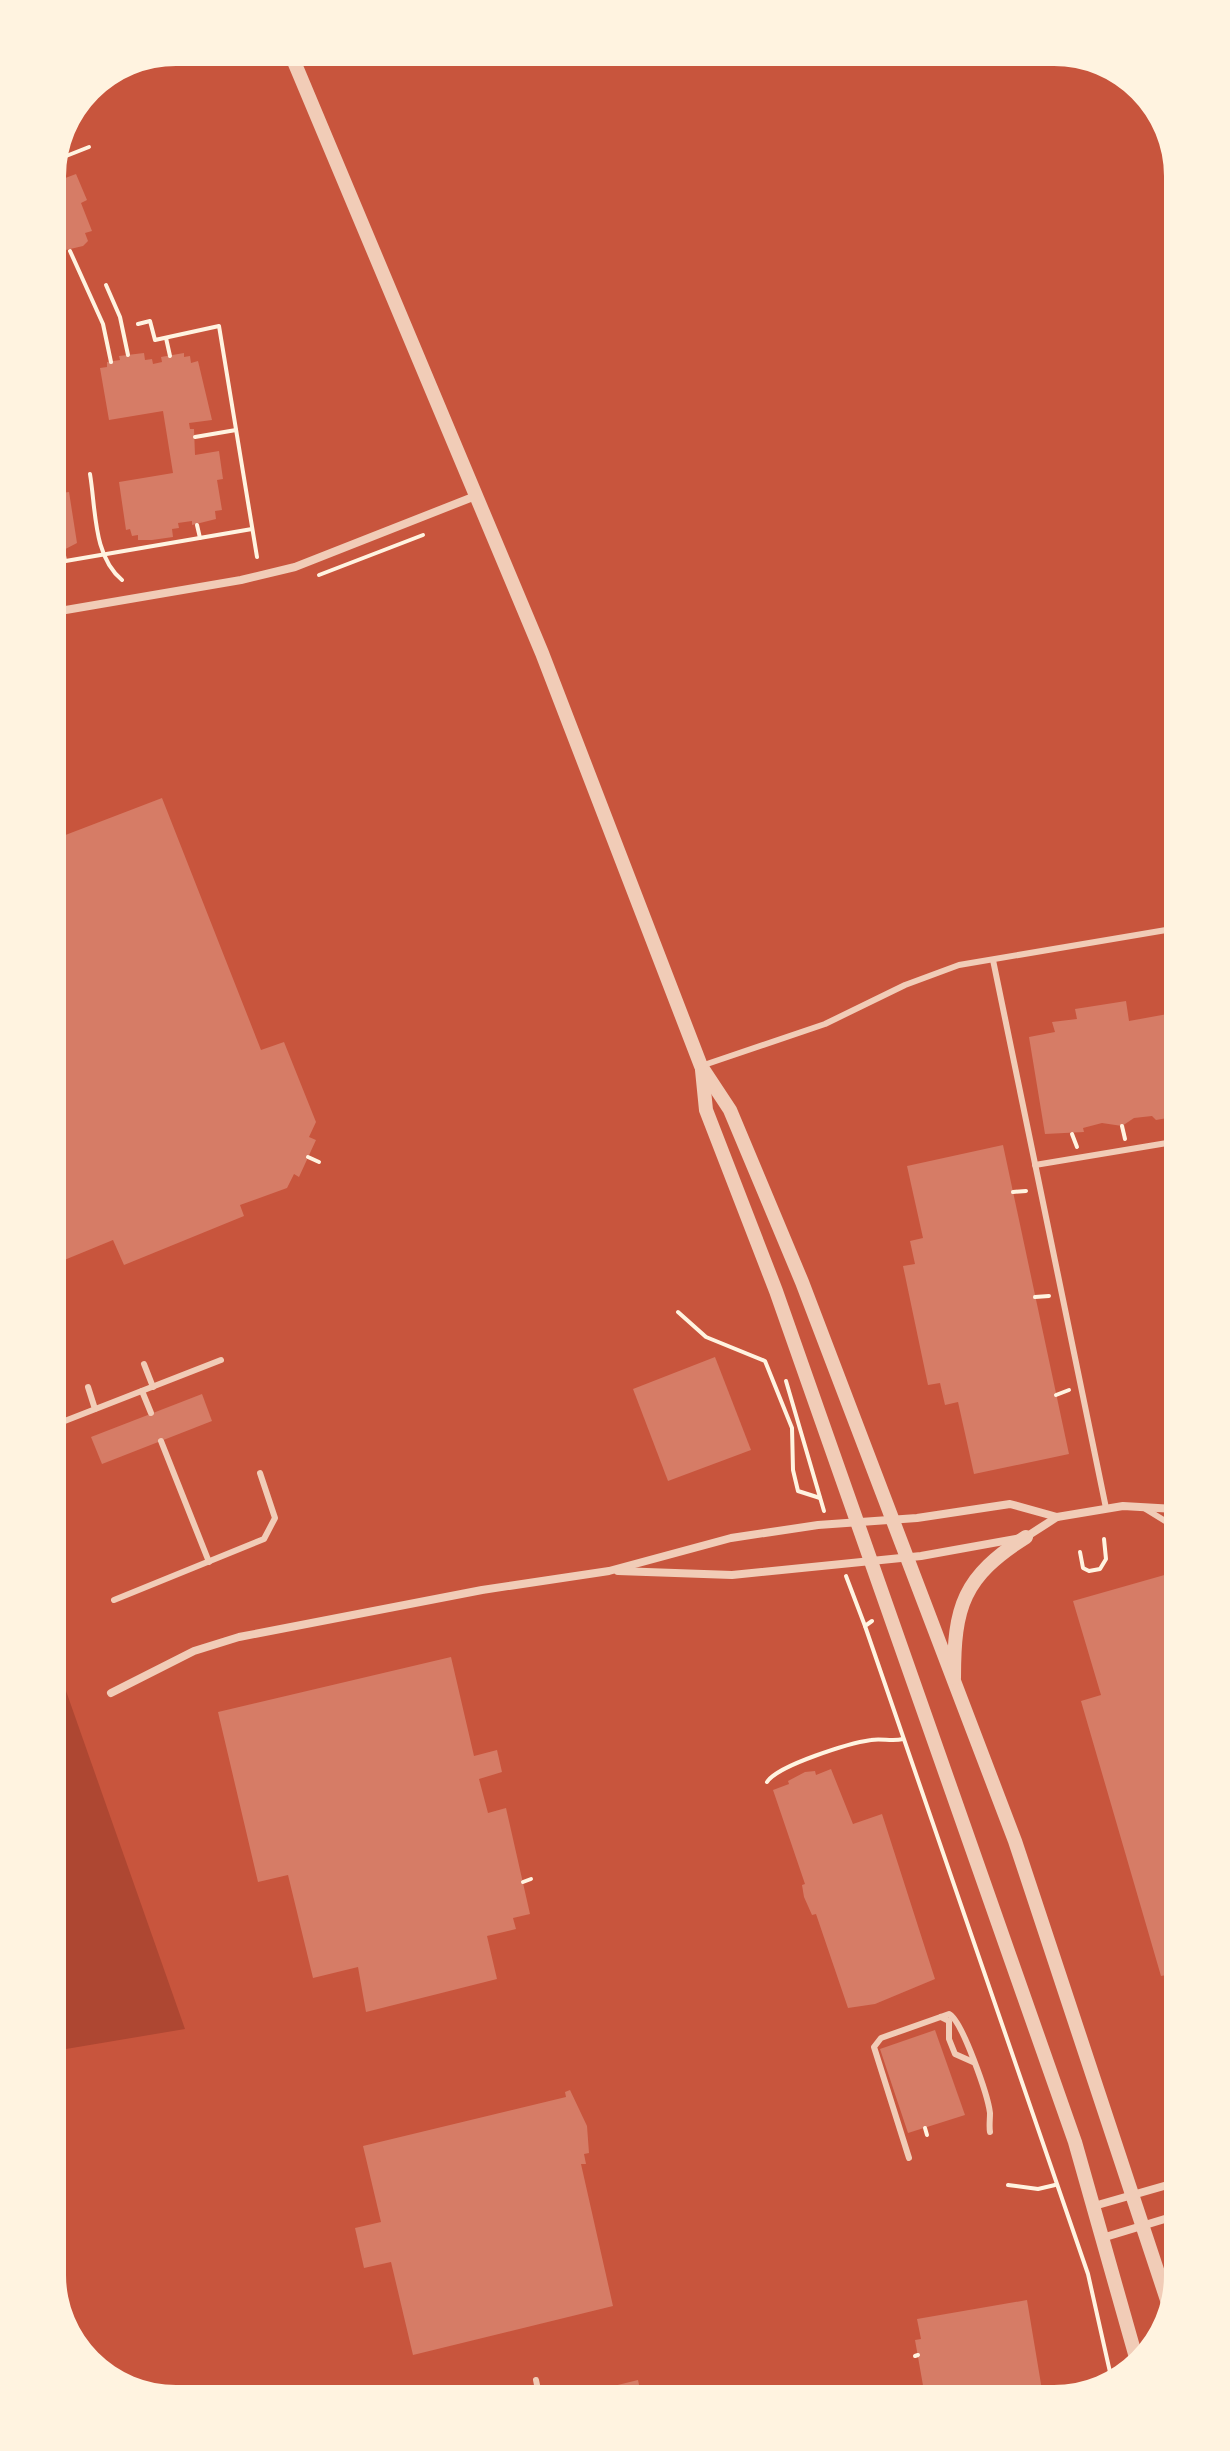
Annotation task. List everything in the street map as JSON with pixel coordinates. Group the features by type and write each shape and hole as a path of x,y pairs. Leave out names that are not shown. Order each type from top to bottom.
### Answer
{"street":[{"path":"296,66 478,495 701,1066 730,1110 802,1282 904,1557 1015,1841 1163,2287"},
{"path":"66,610 241,580 295,567 350,549 478,495"},
{"path":"701,1066 706,1110 776,1291 942,1757 1094,2206 1134,2351"},
{"path":"111,1693 194,1651 239,1637 482,1590 609,1571 731,1538 1010,1504 1057,1517"},
{"path":"955,1687 955,1624 964,1597 988,1564 1057,1517 1106,1508 1164,1508"},
{"path":"609,1571 732,1575 904,1557 1026,1537"},
{"path":"1094,2206 1164,2185"},
{"path":"1102,2238 1164,2218"}],"lane":[{"path":"701,1066 825,1024 905,985 959,965 1164,930"},
{"path":"993,960 1106,1508"},
{"path":"1035,1165 1164,1144"},
{"path":"66,1420 221,1360"},
{"path":"144,1364 153,1387"},
{"path":"88,1387 95,1409"},
{"path":"142,1391 151,1413"},
{"path":"161,1441 209,1562"},
{"path":"114,1600 209,1562 270,1533 275,1518 260,1473"},
{"path":"1141,1506 1164,1520"},
{"path":"909,2158 874,2047 881,2038 949,2014 959,2023 973,2062 990,2112 990,2132"},
{"path":"941,2017 949,2021 949,2039 955,2054 973,2062"},
{"path":"536,2380 537,2385"}],"path":[{"path":"69,155 89,147"},
{"path":"70,251 103,324 111,362"},
{"path":"106,285 120,317 128,355"},
{"path":"138,324 150,321 155,340 219,326 257,559 270,558"},
{"path":"166,338 170,356"},
{"path":"195,437 236,430"},
{"path":"90,474 102,555 110,570 123,582 132,583"},
{"path":"197,525 200,538"},
{"path":"66,561 164,541 252,529"},
{"path":"138,540 140,548"},
{"path":"1122,1126 1125,1134"},
{"path":"1072,1134 1075,1142"},
{"path":"308,1157 319,1162"},
{"path":"678,1312 706,1337 765,1361 792,1428 793,1470 798,1491 820,1498"},
{"path":"786,1380 828,1524"},
{"path":"1080,1552 1083,1568 1089,1571 1100,1569 1106,1559 1104,1539"},
{"path":"842,1563 1088,2274 1109,2369"},
{"path":"865,1626 872,1621"},
{"path":"767,1782 776,1772 844,1747 872,1739 903,1739"},
{"path":"523,1882 531,1879"},
{"path":"925,2128 927,2135"},
{"path":"1047,2160 1059,2156"},
{"path":"1008,2185 1038,2189 1055,2185"}],"shaded area":[{"path":"66,1691 185,2029 66,2049"}],"building":[{"path":"76,174 87,200 81,203 92,231 85,233 88,241 83,246 66,250 66,178"},
{"path":"144,353 145,360 152,359 153,364 162,362 161,357 184,353 184,357 190,356 191,363 198,361 212,420 189,423 190,429 194,429 195,455 219,451 223,479 217,480 222,510 215,511 216,519 192,525 192,521 178,523 179,528 172,529 173,537 152,540 138,540 138,535 132,536 130,529 126,530 119,482 173,473 163,411 109,420 100,368 107,367 107,362 120,360 119,356"},
{"path":"66,492 69,492 77,543 66,549"},
{"path":"162,798 261,1050 284,1042 316,1122 309,1137 316,1140 299,1177 294,1174 287,1188 240,1205 244,1216 124,1265 113,1240 66,1259 66,835"},
{"path":"1126,1001 1129,1021 1164,1015 1164,1119 1134,1118 1122,1126 1102,1123 1083,1128 1084,1132 1045,1134 1029,1037 1055,1032 1052,1022 1077,1019 1075,1009"},
{"path":"1003,1145 1069,1454 974,1474 958,1402 945,1405 940,1383 928,1385 903,1266 915,1264 910,1241 923,1238 907,1166"},
{"path":"715,1357 751,1450 668,1481 633,1389"},
{"path":"202,1394 212,1421 102,1464 91,1437"},
{"path":"1164,1575 1164,1975 1161,1976 1081,1701 1101,1695 1073,1601"},
{"path":"451,1657 474,1756 497,1750 502,1772 479,1779 488,1813 506,1808 530,1914 513,1918 516,1929 487,1936 497,1979 366,2012 358,1967 313,1978 288,1875 258,1882 218,1712"},
{"path":"831,1769 853,1824 882,1814 935,1979 875,2004 848,2008 816,1914 812,1915 804,1897 802,1885 805,1884 773,1790 789,1784 788,1781 805,1772 815,1771 816,1775"},
{"path":"935,2030 965,2115 908,2133 880,2049"},
{"path":"570,2090 587,2126 589,2153 584,2154 586,2164 581,2164 613,2306 413,2355 391,2262 364,2268 355,2228 381,2222 363,2146 566,2097 565,2092"},
{"path":"1027,2300 1041,2385 923,2385 915,2340 921,2339 917,2319"},
{"path":"638,2380 639,2385 618,2385"}]}
